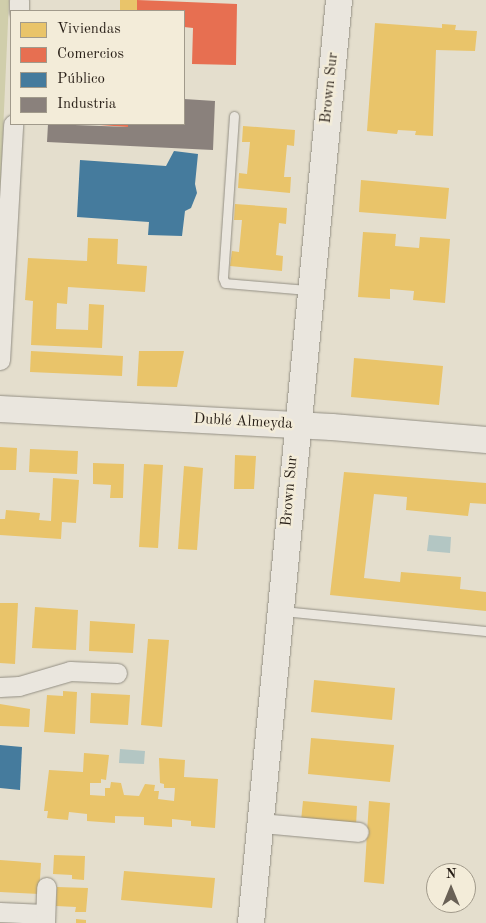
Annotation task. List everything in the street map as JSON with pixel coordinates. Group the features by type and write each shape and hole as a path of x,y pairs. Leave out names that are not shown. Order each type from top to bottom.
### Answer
{"street":[{"name":"Brown Sur","path":"252,923 296,425 338,0"},
{"path":"0,360 13,125"},
{"name":"Dublé Almeyda","path":"0,409 296,425 486,440"},
{"path":"0,687 20,686 70,671 117,673"},
{"path":"261,823 359,832"},
{"path":"0,912 45,918 46,887"}],"lane":[{"path":"234,116 222,278 225,283 310,290"},
{"path":"280,610 486,631"}],"shaded area":[{"path":"0,0 9,0 0,198"},
{"path":"429,535 451,537 450,553 427,551"},
{"path":"120,749 145,751 144,764 119,763"}],"building: Viviendas":[{"path":"120,0 137,0 137,10 120,10"},
{"path":"375,23 442,28 442,24 456,25 455,30 477,31 475,51 436,50 433,136 415,135 416,131 398,130 397,134 367,131"},
{"path":"243,126 295,130 294,146 287,145 284,177 291,177 290,193 238,188 239,173 247,174 250,142 242,142"},
{"path":"361,180 449,188 446,219 359,212"},
{"path":"235,204 287,208 286,224 279,223 276,255 283,256 282,271 230,266 232,251 239,252 242,220 234,220"},
{"path":"363,232 396,234 395,246 419,248 420,237 450,239 445,303 413,300 414,291 390,289 390,299 358,297"},
{"path":"88,238 118,239 117,264 147,266 145,292 68,287 67,304 57,303 56,329 88,330 89,304 104,305 102,348 31,345 33,301 25,300 28,258 87,261"},
{"path":"31,351 123,356 122,376 30,372"},
{"path":"139,351 184,351 177,387 137,386"},
{"path":"354,358 443,366 439,405 351,397"},
{"path":"0,447 17,448 16,470 0,470"},
{"path":"30,449 78,451 77,474 29,472"},
{"path":"235,455 256,456 254,489 234,489"},
{"path":"93,463 124,464 123,498 110,498 111,485 93,484"},
{"path":"144,464 163,465 158,548 139,547"},
{"path":"184,466 203,468 197,550 178,549"},
{"path":"344,472 486,483 486,504 470,503 468,516 406,510 407,497 374,494 364,578 400,582 401,572 461,577 460,589 486,592 486,611 330,595"},
{"path":"53,478 79,480 76,523 62,522 61,539 0,535 0,519 5,519 6,510 40,513 39,520 51,521"},
{"path":"0,603 18,603 15,664 0,663"},
{"path":"35,607 78,610 76,650 32,648"},
{"path":"90,621 135,624 133,653 89,651"},
{"path":"148,639 169,640 162,727 141,725"},
{"path":"314,680 395,688 392,720 311,712"},
{"path":"63,691 77,692 75,734 44,732 47,695 63,696"},
{"path":"91,693 130,695 128,725 90,723"},
{"path":"0,704 30,709 29,727 0,726"},
{"path":"311,738 394,745 390,782 308,774"},
{"path":"84,753 109,755 106,780 101,779 101,783 90,783 90,795 105,796 105,788 110,788 111,782 121,783 124,795 139,796 145,784 155,785 154,791 159,791 158,799 174,801 175,788 164,788 164,784 160,783 159,758 185,760 184,777 218,779 215,828 191,826 191,821 172,819 172,827 144,825 144,817 115,816 115,823 87,821 87,814 69,812 68,820 47,818 48,811 44,811 49,770 83,772"},
{"path":"303,801 357,806 356,826 301,821"},
{"path":"369,801 390,803 384,884 364,882"},
{"path":"54,855 85,856 84,880 72,879 72,875 53,874"},
{"path":"0,860 41,863 39,894 0,892"},
{"path":"124,871 215,878 212,908 121,900"},
{"path":"57,887 88,888 86,912 75,912 76,907 56,906"},
{"path":"76,919 86,920 86,923 76,923"}],"building: Comercios":[{"path":"137,0 237,4 236,65 192,64 193,28 185,27 185,10 137,10"},
{"path":"99,125 128,125 128,127"}],"building: Público":[{"path":"174,151 198,154 195,184 197,193 191,208 185,211 182,236 148,235 149,222 77,217 80,160 166,166"},
{"path":"0,745 22,747 20,790 0,788"}],"building: Industria":[{"path":"185,99 215,101 213,150 47,142 48,125 128,127 128,125 185,125"}]}
